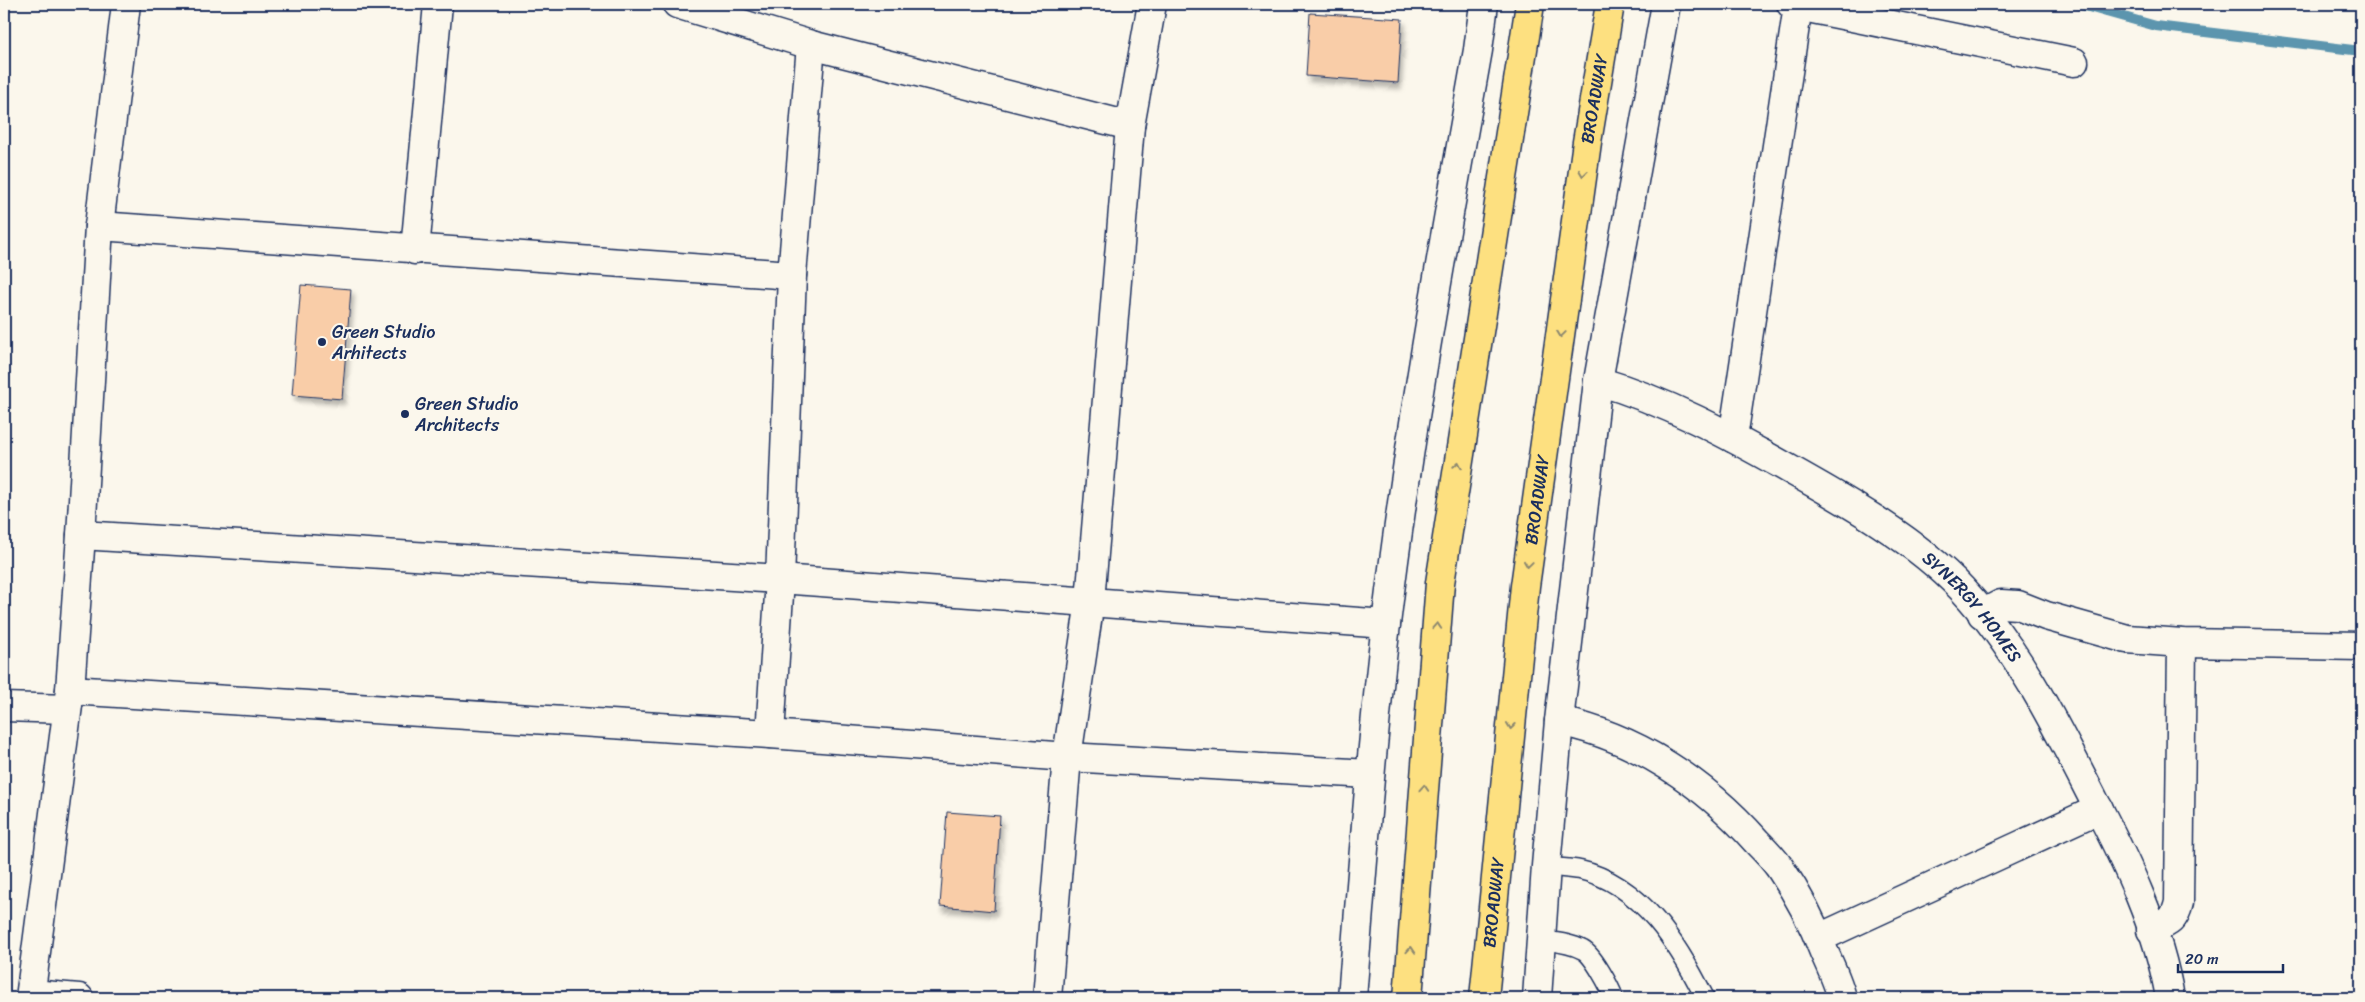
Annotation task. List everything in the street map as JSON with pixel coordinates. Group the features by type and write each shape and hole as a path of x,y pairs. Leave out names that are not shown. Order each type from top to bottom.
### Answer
{"main road":[{"path":"1408,998 1440,583 1530,4"},
{"name":"BROADWAY","path":"1484,998 1525,586 1588,142 1610,4"}],"street":[{"path":"79,998 31,996 69,699 81,535 99,226 126,4"},
{"path":"415,250 438,4"},
{"path":"677,4 810,45 1130,126"},
{"path":"1047,998 1067,758 1090,601 1130,126 1152,4"},
{"path":"1352,998 1370,774 1386,624 1426,336 1478,50 1484,4"},
{"path":"1537,998 1559,720 1598,381 1666,4"},
{"path":"1734,438 1794,5 2074,62"},
{"path":"770,734 780,579 792,275 810,45"},
{"path":"99,226 415,250 792,275"},
{"name":"SYNERGY HOMES","path":"1598,381 1634,392 1734,438 1816,484 1884,526 1961,588 1982,614 2042,700 2099,809 2119,850 2151,930 2170,998"},
{"path":"81,535 780,579 1386,624"},
{"path":"1982,614 2001,604 2018,605 2046,616 2127,639 2182,643 2361,646"},
{"path":"2151,930 2168,923 2176,914 2179,902 2182,643"},
{"path":"4,707 69,699 770,734 1067,758 1370,774"},
{"path":"1559,720 1584,726 1637,748 1695,783 1743,826 1779,867 1819,938 1842,998"},
{"path":"1819,938 2099,809"}],"lane":[{"path":"1546,866 1581,870 1622,887 1654,918 1689,966 1705,998"},
{"path":"1541,940 1566,944 1584,950 1602,974 1614,998"}],"building":[{"path":"1310,13 1402,19 1398,83 1306,76"},
{"name":"Green Studio Arhitects","path":"301,285 351,289 342,399 292,395"},
{"path":"947,812 1000,816 994,911 940,906"}],"waterway":[{"path":"2078,4 2156,26 2361,51"}],"place":[{"name":"Green Studio Arhitects","path":"322,342"},
{"name":"Green Studio Architects","path":"405,414"}]}
